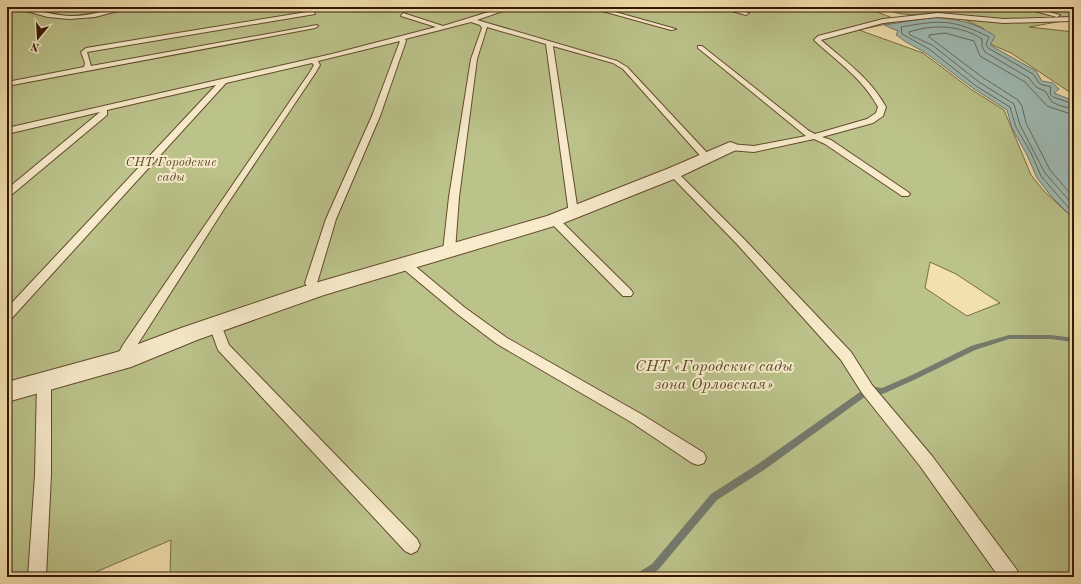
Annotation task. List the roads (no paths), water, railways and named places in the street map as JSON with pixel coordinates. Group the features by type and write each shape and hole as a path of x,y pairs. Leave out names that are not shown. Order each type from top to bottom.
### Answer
{"street":[{"path":"7,392 44,383 122,360 215,325 316,290 564,216 673,173 730,147"}],"lane":[{"path":"14,7 59,17 73,18 103,14 130,7"},
{"path":"7,131 103,110 402,39 444,28 511,7"},
{"path":"591,7 673,29"},
{"path":"721,7 746,14"},
{"path":"1023,7 1072,19"},
{"path":"87,68 88,63 84,52 86,50 313,13"},
{"path":"403,15 444,28"},
{"path":"730,147 754,149 798,141 870,121 880,114 882,107 878,96 856,73 817,40 820,37 883,21 938,15 1004,21 1072,19"},
{"path":"471,20 615,62 625,68 707,158"},
{"path":"449,251 454,197 470,84 474,58 485,28 483,24"},
{"path":"7,84 315,26"},
{"path":"316,290 311,283 331,219 376,116 403,42 402,39"},
{"path":"550,43 564,216 627,293"},
{"path":"700,47 806,133 815,136 839,149 905,194"},
{"path":"122,360 128,348 198,240 235,189 265,140 313,72 317,64 314,60"},
{"path":"7,316 224,81"},
{"path":"7,194 104,113 103,110"},
{"path":"673,173 741,242 846,356 867,389 926,461 1010,577"},
{"path":"405,264 460,310 502,341 636,418 698,458"},
{"path":"215,325 223,346 411,546"},
{"path":"37,577 43,475 44,383"}],"water":[{"path":"935,17 966,22 987,31 995,36 990,45 1036,71 1042,81 1053,83 1059,89 1054,93 1074,101 1074,219 1051,196 1037,178 1027,155 1012,128 1007,110 974,89 926,53 896,35 898,31 884,25"}],"waterway":[{"path":"639,577 655,567 714,497 761,467 863,394 867,389 882,391 973,348 1009,337 1051,337 1074,340"}],"park label":[{"name":"СНТ Городские сады","path":"171,168"},
{"name":"СНТ «Городские сады зона Орловская»","path":"714,374"}]}
